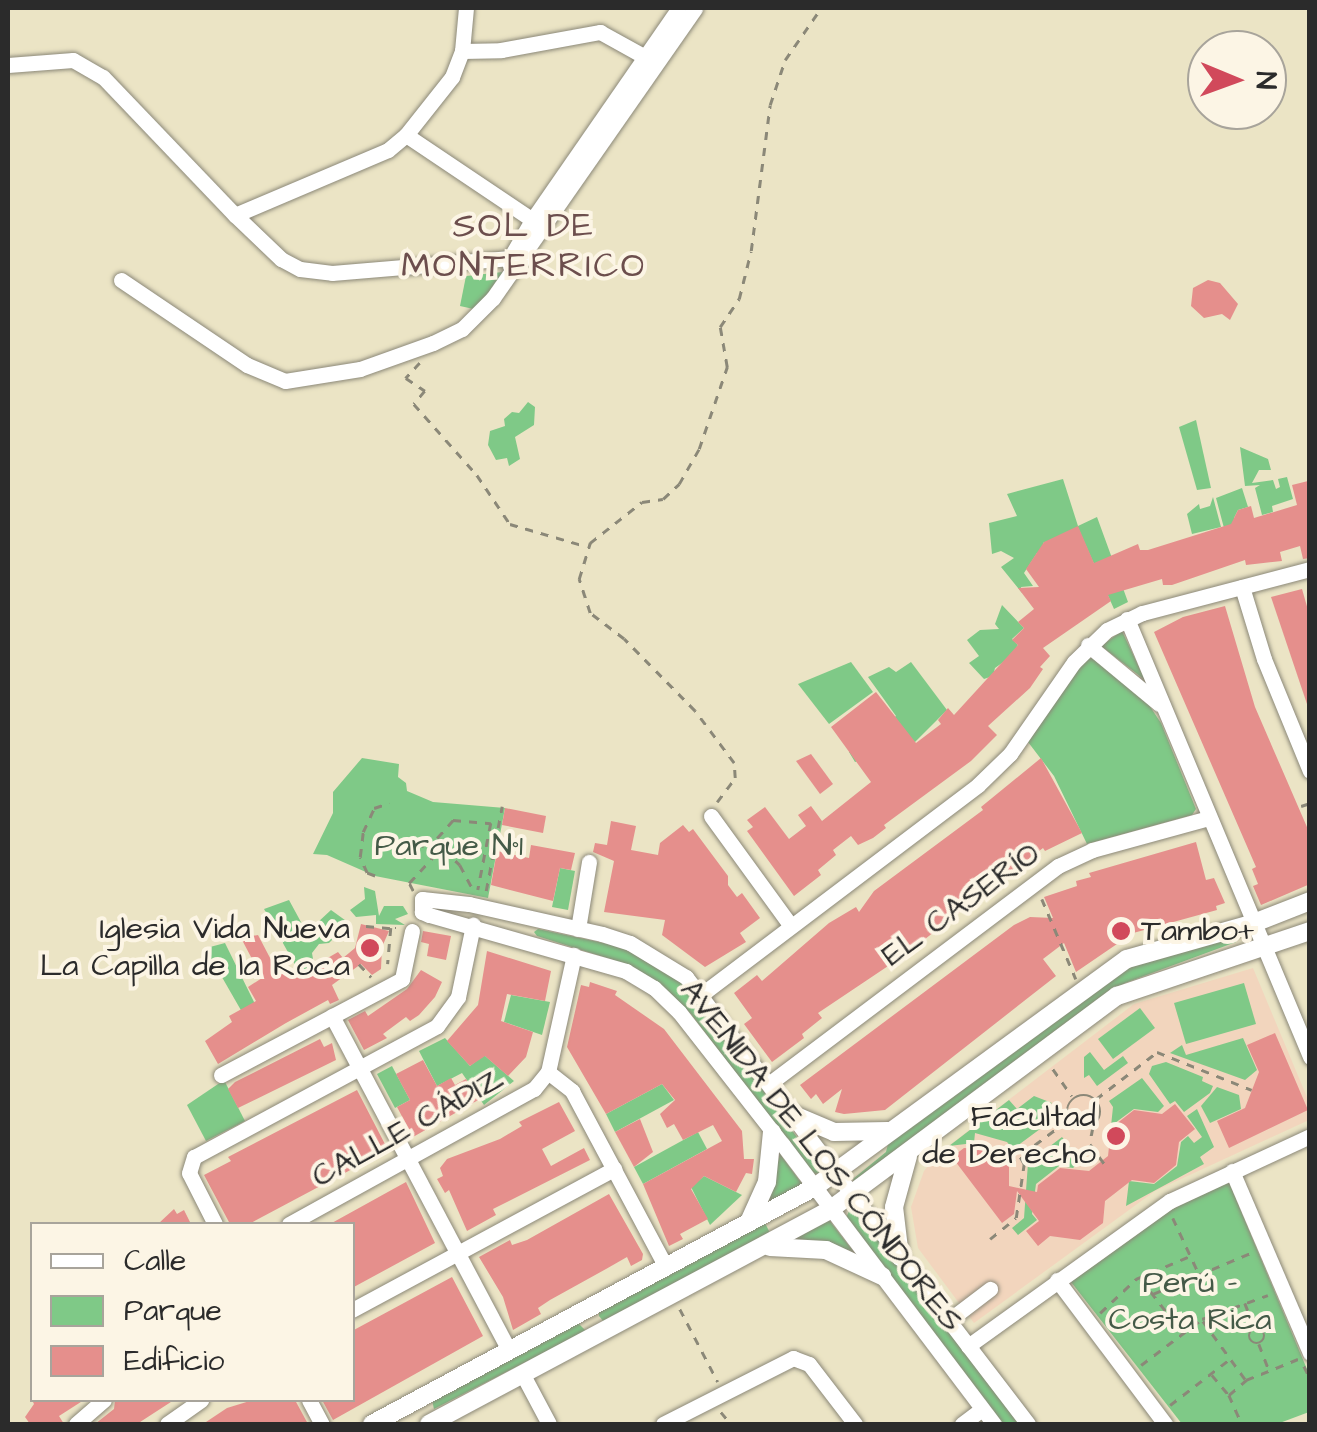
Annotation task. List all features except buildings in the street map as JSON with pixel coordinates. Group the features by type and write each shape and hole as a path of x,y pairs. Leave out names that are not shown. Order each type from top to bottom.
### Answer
{"main road":[{"path":"372,1424 814,1188 1127,959 1254,923 1310,902"},
{"path":"420,1399 431,1424 831,1209 1117,996 1148,982 1310,930"},
{"path":"794,1115 849,1134 893,1130"},
{"path":"747,1224 767,1182 772,1132"},
{"path":"900,1258 894,1207 909,1154"},
{"path":"768,1213 782,1237"},
{"path":"760,1249 793,1246 826,1250 882,1276"},
{"path":"586,1310 599,1334"}],"street":[{"path":"236,216 388,150 406,135 436,102 462,51 466,8"},
{"path":"121,280 247,365 285,382 360,370 462,329 486,307 679,8"},
{"path":"649,59 694,8"},
{"path":"462,51 501,50 600,32 649,59"},
{"path":"8,66 52,58 73,60 89,67 282,260 316,273 513,264"},
{"path":"406,135 538,223"},
{"path":"702,994 978,785 1010,754 1088,645 1126,619 1310,569"},
{"path":"1242,587 1264,659 1310,770"},
{"path":"1126,619 1310,1057"},
{"path":"1088,645 1165,711"},
{"name":"EL CASERÍO","path":"770,1083 1034,882 1092,850 1209,818"},
{"path":"715,822 792,926"},
{"path":"578,929 590,862"},
{"name":"AVENIDA DE LOS CÓNDORES","path":"994,1424 679,1012 654,988 626,971 473,925 429,916 419,905 431,897 478,900 529,918 630,943 664,962 702,994 1028,1424"},
{"path":"523,940 529,918"},
{"path":"214,1222 189,1164 203,1152 438,1026 458,997 473,925"},
{"path":"221,1075 402,979 401,929"},
{"name":"CALLE CÁDIZ","path":"293,1222 515,1103 548,1072 574,955"},
{"path":"332,1016 509,1351"},
{"path":"548,1072 572,1091 666,1267"},
{"path":"968,1346 1170,1200 1310,1136"},
{"path":"355,1308 614,1169"},
{"path":"1232,1171 1305,1356"},
{"path":"1057,1280 1165,1424"},
{"path":"948,1321 990,1289"},
{"path":"663,1424 786,1360 803,1360 855,1424"},
{"path":"523,1375 549,1424"},
{"path":"76,1424 102,1402"},
{"path":"168,1424 195,1402"},
{"path":"309,1402 322,1424"},
{"path":"962,1424 982,1409"}],"path":[{"path":"715,822 717,797 735,778 734,763 695,711 624,640 590,613 578,580 586,548 642,502 663,498 680,484 698,449 728,367 720,327 739,299 751,251 770,105 785,60 822,8"},
{"path":"406,349 421,361 406,378 425,391 414,404 476,472 510,524 574,540 586,548"},
{"path":"375,876 367,873 360,856 363,832 374,808 388,802"},
{"path":"1301,806 1310,803"},
{"path":"478,900 502,806"},
{"path":"462,819 463,810"},
{"path":"437,838 445,826 462,819 491,824 478,900"},
{"path":"408,843 424,846"},
{"path":"444,850 460,865 478,900"},
{"path":"409,883 432,858"},
{"path":"1034,882 1080,990"},
{"path":"366,926 391,928 384,963"},
{"path":"358,964 371,977"},
{"path":"1096,1099 1156,1052 1252,1090"},
{"path":"1053,1069 1073,1098"},
{"path":"1093,1127 1082,1129 1069,1120 1067,1108 1073,1098 1084,1094 1096,1099 1102,1113 1093,1127 1090,1144 1108,1169"},
{"path":"1009,1164 1069,1120"},
{"path":"990,1239 1016,1218 1024,1164 1020,1157"},
{"path":"1170,1212 1199,1274"},
{"path":"1153,1294 1256,1250"},
{"path":"1099,1314 1140,1278 1190,1256"},
{"path":"1140,1278 1183,1333"},
{"path":"1139,1367 1202,1319 1274,1293"},
{"path":"1245,1303 1254,1328 1264,1333 1259,1343"},
{"path":"678,1307 724,1392"},
{"path":"1202,1319 1246,1380"},
{"path":"1254,1328 1250,1336 1259,1343 1270,1371"},
{"path":"1229,1394 1246,1380 1305,1356"},
{"path":"1168,1406 1230,1359"},
{"path":"1211,1374 1229,1394 1242,1424"}],"shaded area":[{"name":"Facultad de Derecho","path":"1253,968 1309,1102 1309,1120 1155,1191 974,1323 918,1248 911,1207 924,1171 939,1153 1134,1004"}],"green space":[{"path":"503,272 478,310 460,306 466,276"},
{"path":"528,402 535,407 534,425 515,437 520,459 509,466 507,458 496,460 488,445 490,431 505,426 504,419 512,412 519,413"},
{"path":"1196,420 1211,488 1197,490 1179,427"},
{"path":"1240,447 1268,459 1271,470 1259,470 1252,483 1273,480 1276,489 1280,487 1278,479 1287,477 1293,499 1272,506 1273,512 1262,515 1255,488 1260,485 1245,486"},
{"path":"1063,479 1078,526 1097,517 1128,602 1114,609 1078,528 1043,543 1048,559 1037,553 1024,573 1033,586 1021,587 1022,593 1001,567 1014,558 1001,551 992,554 989,523 1017,516 1007,494"},
{"path":"1242,488 1248,507 1238,510 1234,518 1237,533 1224,528 1216,498"},
{"path":"1213,497 1221,527 1192,534 1187,514 1199,504 1200,509 1210,506"},
{"path":"1002,605 1024,628 1012,639 1018,645 1009,658 995,668 993,676 984,679 969,663 979,656 967,640 980,630 999,629 995,624"},
{"path":"1122,631 1145,680 1101,646"},
{"path":"1093,658 1143,696 1161,723 1196,809 1192,815 1087,844 1054,776 1028,742 1084,659"},
{"path":"851,662 873,692 829,724 798,684"},
{"path":"911,662 947,710 913,744 855,762 849,752 896,716 868,677 889,667 896,672"},
{"name":"Parque N°1","path":"362,758 399,764 398,777 406,783 407,791 433,802 505,808 488,898 375,876 327,855 313,854 333,813 333,792"},
{"path":"560,868 575,871 568,910 552,907"},
{"path":"364,887 375,891 379,916 384,906 403,906 408,914 395,919 405,925 376,924 376,915 356,917 350,910 365,899"},
{"path":"289,900 308,935 317,932 317,923 331,910 349,923 329,943 319,944 312,953 314,965 299,972 264,909"},
{"path":"538,929 622,947 669,972 690,990 823,1173 812,1174 691,1014 660,984 610,959 537,936 534,932"},
{"path":"1233,934 1236,942 1125,983 854,1184 853,1179 886,1152 888,1144 1121,968"},
{"path":"225,943 255,1004 242,1012 219,972 202,960 210,947"},
{"path":"1244,983 1256,1024 1186,1044 1174,1003"},
{"path":"511,995 550,1002 542,1035 504,1022"},
{"path":"1140,1008 1155,1028 1113,1059 1098,1039"},
{"path":"445,1038 470,1066 484,1055 514,1081 484,1105 462,1073 437,1086 419,1051"},
{"path":"1243,1038 1257,1070 1245,1080 1170,1053 1182,1045 1186,1055"},
{"path":"1090,1052 1104,1070 1123,1056 1128,1063 1097,1086 1089,1075 1084,1078 1084,1057"},
{"path":"1166,1062 1203,1077 1202,1081 1213,1086 1210,1093 1184,1112 1175,1101 1170,1104 1149,1074 1152,1066"},
{"path":"392,1066 410,1100 395,1108 377,1074"},
{"path":"1142,1078 1164,1106 1158,1112 1134,1109 1111,1126 1113,1107 1109,1101"},
{"path":"224,1080 245,1121 206,1141 187,1105"},
{"path":"662,1084 674,1100 615,1132 606,1114"},
{"path":"1217,1087 1239,1095 1241,1109 1210,1123 1201,1106"},
{"path":"1034,1096 1052,1103 1047,1107 1055,1118 1013,1149 1007,1142 975,1133 974,1143 949,1146 1009,1100 1017,1109"},
{"path":"1197,1109 1214,1147 1200,1157 1204,1164 1126,1206 1129,1181 1154,1184 1177,1166 1181,1142 1188,1136 1194,1143 1202,1137 1187,1116"},
{"path":"698,1132 707,1149 643,1184 634,1167"},
{"path":"1062,1137 1081,1161 1073,1168 1059,1166 1036,1184 1032,1214 1037,1220 1018,1235 1012,1228 1024,1218 1028,1163"},
{"path":"780,1154 802,1184 770,1203 768,1199"},
{"path":"704,1176 742,1195 710,1225 691,1187"},
{"name":"Perú - Costa Rica","path":"1228,1180 1309,1374 1309,1412 1277,1424 1182,1424 1071,1282 1171,1210"},
{"path":"850,1209 857,1210 1019,1424 1002,1424 846,1218"},
{"path":"827,1220 853,1251 790,1239"},
{"path":"765,1223 770,1233 604,1322 599,1316 599,1311"},
{"path":"577,1322 586,1331 434,1409 432,1400"}],"place":[{"name":"Tambo+","path":"1121,931"},
{"name":"Iglesia Vida Nueva La Capilla de la Roca","path":"370,948"},
{"name":"Facultad de Derecho","path":"1116,1136"}],"district":[{"name":"SOL DE MONTERRICO","path":"524,246"}]}
